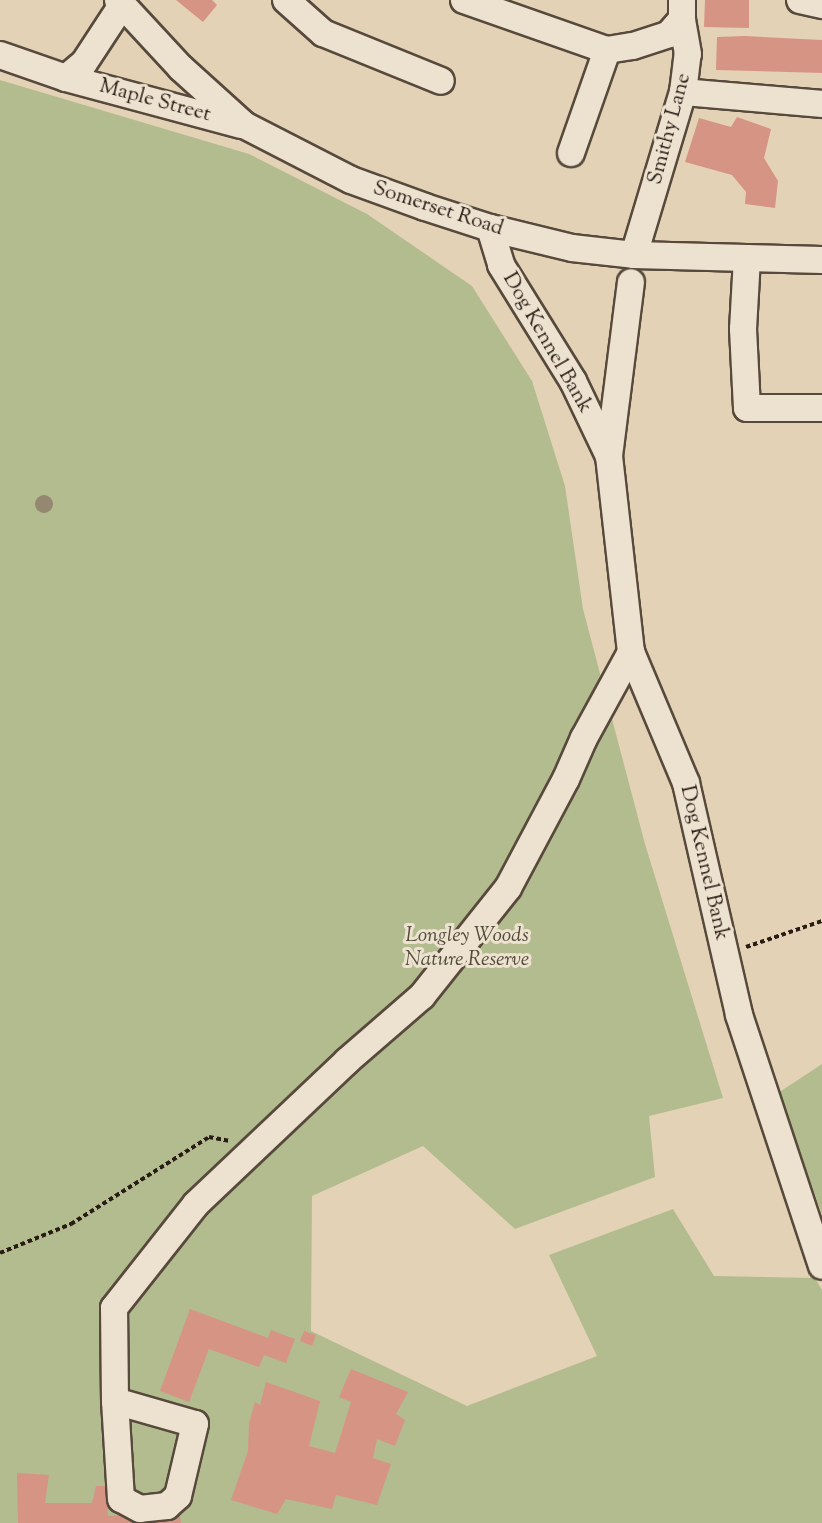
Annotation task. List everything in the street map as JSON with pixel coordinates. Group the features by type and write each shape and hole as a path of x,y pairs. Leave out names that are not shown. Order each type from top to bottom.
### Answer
{"street":[{"path":"286,0 323,33 441,81"},
{"path":"464,0 607,50 662,37 677,28 682,9"},
{"path":"800,0 822,5"},
{"name":"Maple Street","path":"66,78 84,63 120,3"},
{"name":"Somerset Road","path":"120,3 181,68 244,125 351,180 490,228 572,248 634,255 822,261"},
{"name":"Smithy Lane","path":"634,255 683,92 688,54 682,9"},
{"path":"571,153 607,50"},
{"name":"Maple Street","path":"0,56 66,78 244,125"},
{"path":"683,92 822,104"},
{"name":"Dog Kennel Bank","path":"490,228 501,265 573,381 609,456"},
{"path":"747,258 743,329 747,408 822,408"},
{"name":"Dog Kennel Bank","path":"631,282 609,456 631,652 687,783 739,1015 822,1266"},
{"path":"115,1401 114,1308 196,1204 347,1061 422,996 508,888 566,779 584,738 631,652"}],"path":[{"path":"725,954 822,921"},
{"path":"0,1253 71,1224 209,1137 257,1146"}],"green space":[{"name":"Longley Woods Nature Reserve","path":"0,80 249,154 367,214 472,286 532,381 565,486 583,609 645,844 723,1098 649,1116 655,1177 515,1229 423,1146 312,1196 311,1331 467,1406 597,1356 549,1255 673,1209 714,1276 815,1278 822,1290 822,1523 0,1523"},
{"path":"822,1064 822,1214 778,1093"}],"building":[{"path":"176,0 212,0 217,5 203,22"},
{"path":"705,0 749,0 749,28 704,27"},
{"path":"717,37 822,40 822,73 716,70"},
{"path":"737,117 771,129 764,158 778,181 775,208 745,204 746,192 732,175 685,162 699,118 731,127"},
{"path":"190,1309 268,1338 271,1330 295,1339 286,1363 264,1355 259,1367 209,1349 189,1402 160,1391"},
{"path":"304,1331 316,1335 312,1346 300,1341"},
{"path":"351,1369 408,1392 396,1414 405,1420 395,1446 377,1439 373,1458 391,1464 377,1505 336,1495 332,1509 286,1499 277,1514 231,1500 248,1451 249,1423 255,1402 260,1405 266,1382 320,1401 309,1446 335,1453 351,1402 339,1397"},
{"path":"17,1473 49,1475 45,1503 92,1503 96,1486 106,1486 108,1516 179,1511 181,1523 18,1523"}]}
